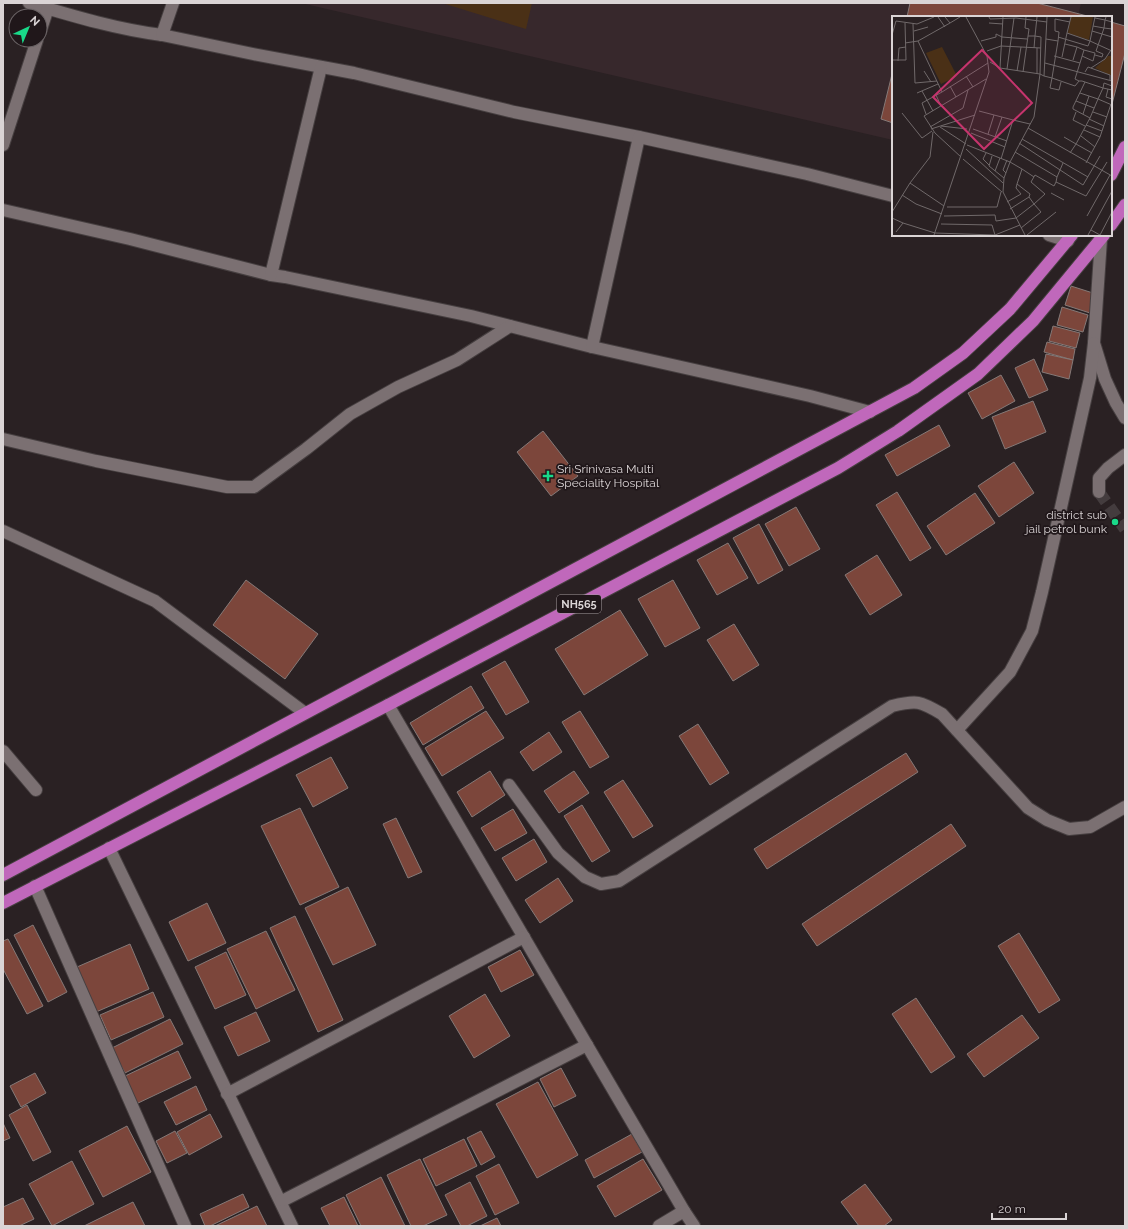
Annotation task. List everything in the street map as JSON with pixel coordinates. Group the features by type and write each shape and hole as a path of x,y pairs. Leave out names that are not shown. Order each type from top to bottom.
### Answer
{"highway":[{"path":"1112,173 1125,147"},
{"path":"1112,224 1125,205"},
{"name":"NH565","path":"3,903 388,705 838,468 898,431 978,374 1033,321 1103,237"},
{"name":"NH565","path":"3,875 914,388 962,353 1010,309 1070,238"}],"street":[{"path":"29,3 135,31 354,73 514,112 639,137 807,174 892,196"},
{"path":"162,35 173,3"},
{"path":"3,144 35,48"},
{"path":"271,275 321,67"},
{"path":"592,347 639,137"},
{"path":"3,210 130,238 271,275 510,326 592,347 803,394 870,412"},
{"path":"1056,236 1070,238"},
{"path":"957,730 1010,672 1032,630 1042,592 1090,378 1103,237"},
{"path":"3,439 96,461 226,487 254,487 306,449 350,414 398,387 457,360 510,326"},
{"path":"1094,343 1105,379 1125,418"},
{"path":"1099,492 1099,478 1108,468 1125,455"},
{"path":"3,532 155,601 305,713"},
{"path":"509,785 558,853 585,877 601,884 619,881 892,706 908,702 924,703 942,714 1028,808 1047,820 1069,829 1090,827 1125,807"},
{"path":"388,705 694,1226"},
{"path":"3,752 36,790"},
{"path":"109,848 292,1226"},
{"path":"35,886 185,1226"},
{"path":"227,1094 524,937"},
{"path":"280,1200 284,1200 587,1045"},
{"path":"659,1226 684,1211"}],"shaded area":[{"path":"301,3 1081,3 1078,16 892,16 892,140"},
{"path":"442,3 532,3 526,29"}],"building":[{"path":"910,3 1037,3 1087,16 907,16"},
{"path":"1112,22 1125,26 1125,53 1112,104"},
{"path":"892,74 892,123 881,119"},
{"path":"1071,286 1096,294 1090,313 1065,305"},
{"path":"1062,307 1088,315 1083,332 1057,325"},
{"path":"1053,326 1080,333 1076,348 1049,341"},
{"path":"1047,342 1075,349 1073,360 1044,352"},
{"path":"1046,354 1073,360 1069,379 1042,372"},
{"path":"1034,359 1048,390 1029,398 1015,368"},
{"path":"1001,375 1015,401 982,419 968,393"},
{"path":"1033,401 1046,432 1005,449 992,417"},
{"path":"939,425 950,446 897,476 885,455"},
{"path":"543,431 578,476 551,496 517,452"},
{"path":"1014,462 1034,493 999,517 978,486"},
{"path":"897,492 931,548 910,561 876,505"},
{"path":"975,493 995,523 946,555 927,526"},
{"path":"796,507 820,549 789,566 765,524"},
{"path":"759,524 783,570 758,584 733,538"},
{"path":"728,543 748,578 717,595 697,560"},
{"path":"877,555 902,595 870,615 845,575"},
{"path":"246,580 318,634 285,679 213,625"},
{"path":"673,580 700,628 665,647 638,599"},
{"path":"620,610 648,655 584,695 555,649"},
{"path":"734,624 759,665 733,681 707,640"},
{"path":"505,661 529,702 506,715 482,674"},
{"path":"471,686 484,708 423,745 410,723"},
{"path":"486,711 504,738 442,776 425,748"},
{"path":"580,711 609,757 590,768 562,722"},
{"path":"698,724 729,773 710,785 679,736"},
{"path":"549,732 562,752 533,771 520,752"},
{"path":"906,753 918,772 767,869 754,849"},
{"path":"331,757 348,788 313,807 296,775"},
{"path":"490,771 505,795 472,817 457,792"},
{"path":"574,771 589,793 559,813 544,791"},
{"path":"623,780 653,826 633,838 604,792"},
{"path":"582,805 610,851 592,862 564,816"},
{"path":"300,808 339,887 300,905 261,826"},
{"path":"513,809 527,833 495,851 481,828"},
{"path":"396,818 422,872 408,878 383,824"},
{"path":"951,824 966,846 817,946 802,924"},
{"path":"534,839 547,862 516,881 502,858"},
{"path":"558,878 573,901 540,923 525,900"},
{"path":"348,887 376,945 333,965 305,908"},
{"path":"207,903 226,943 188,961 169,922"},
{"path":"295,916 343,1020 318,1032 270,928"},
{"path":"33,925 67,992 48,1002 14,935"},
{"path":"266,931 295,990 256,1009 227,949"},
{"path":"1019,933 1060,1000 1039,1013 998,946"},
{"path":"8,939 43,1006 27,1014 3,969 3,941"},
{"path":"130,944 149,989 96,1012 77,967"},
{"path":"520,950 534,975 501,992 488,967"},
{"path":"226,952 246,995 215,1009 195,967"},
{"path":"153,992 164,1017 111,1040 100,1015"},
{"path":"485,994 510,1036 474,1058 449,1016"},
{"path":"916,998 955,1057 931,1073 892,1014"},
{"path":"256,1012 270,1041 238,1056 224,1027"},
{"path":"1022,1015 1039,1038 984,1077 967,1054"},
{"path":"170,1019 183,1044 125,1073 112,1048"},
{"path":"178,1051 191,1078 136,1104 123,1077"},
{"path":"561,1068 576,1096 554,1107 540,1079"},
{"path":"35,1073 46,1093 21,1107 10,1086"},
{"path":"538,1082 578,1155 537,1178 496,1104"},
{"path":"196,1086 207,1110 176,1125 164,1102"},
{"path":"27,1105 51,1152 33,1161 9,1115"},
{"path":"210,1114 222,1137 189,1155 177,1132"},
{"path":"3,1123 10,1138 3,1141"},
{"path":"127,1126 151,1172 103,1197 79,1151"},
{"path":"175,1131 187,1153 167,1163 156,1141"},
{"path":"481,1131 495,1157 481,1165 467,1138"},
{"path":"632,1134 642,1152 594,1178 585,1160"},
{"path":"464,1139 477,1166 436,1186 423,1159"},
{"path":"420,1159 447,1215 423,1226 411,1226 387,1175"},
{"path":"643,1159 662,1190 615,1217 597,1186"},
{"path":"72,1161 94,1204 52,1226 29,1184"},
{"path":"499,1164 519,1203 495,1215 476,1176"},
{"path":"381,1177 405,1226 361,1226 346,1195"},
{"path":"470,1182 487,1216 467,1226 461,1226 445,1195"},
{"path":"865,1184 892,1220 884,1226 859,1226 841,1202"},
{"path":"243,1194 249,1207 210,1226 205,1226 200,1214"},
{"path":"344,1197 358,1226 330,1226 321,1208"},
{"path":"23,1198 34,1219 19,1226 3,1226 3,1207"},
{"path":"133,1202 145,1226 84,1226"},
{"path":"257,1206 267,1226 215,1226"},
{"path":"497,1218 501,1226 480,1226"}],"tunnel":[{"path":"1099,492 1125,529"}],"place":[{"name":"Sri Srinivasa Multi Speciality Hospital","path":"548,476"},
{"name":"district sub jail petrol bunk","path":"1115,522"}]}
